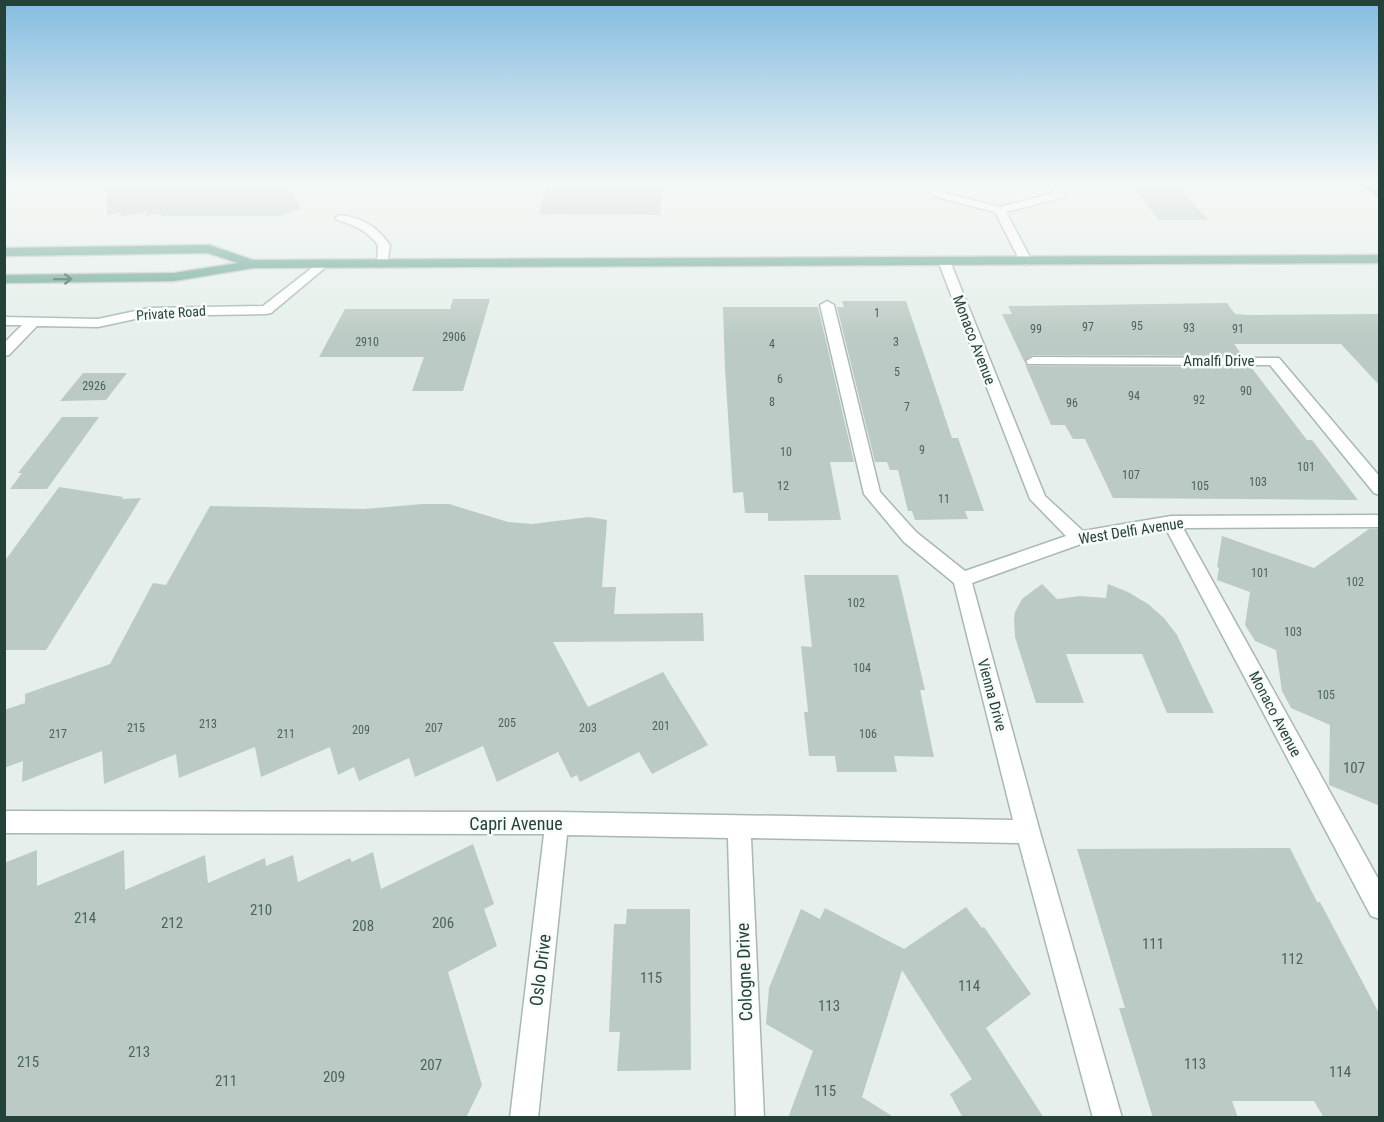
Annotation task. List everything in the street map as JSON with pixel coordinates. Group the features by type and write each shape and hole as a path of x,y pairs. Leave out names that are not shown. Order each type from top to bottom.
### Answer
{"main road":[{"path":"4,252 209,249 253,264"},
{"path":"4,279 174,277 253,264 1380,260"}],"street":[{"path":"377,236 384,245 383,263"},
{"path":"1013,236 1026,261"},
{"name":"Monaco Avenue","path":"944,261 1038,499 1080,538"},
{"name":"Private Road","path":"4,321 98,323 149,312 266,310 322,264"},
{"path":"827,305 872,494 909,537 962,579"},
{"path":"4,352 34,321"},
{"name":"Amalfi Drive","path":"1033,361 1274,361 1380,489"},
{"name":"West Delfi Avenue","path":"962,579 1080,538 1171,522 1380,520"},
{"name":"Monaco Avenue","path":"1171,522 1380,907"},
{"name":"Vienna Drive","path":"962,579 1028,832 1108,1118"},
{"name":"Capri Avenue","path":"4,822 557,823 1028,832"},
{"name":"Oslo Drive","path":"524,1118 557,823"},
{"name":"Cologne Drive","path":"739,827 750,1118"}],"building":[{"path":"453,299 490,299 463,391 412,391 424,357 319,357 345,309 450,309"},
{"path":"842,301 906,301 952,438 958,438 984,511 965,511 968,519 915,520 912,511 908,511 898,470 890,470 887,462 875,462 837,307 844,307"},
{"path":"1227,303 1235,314 1248,315 1380,314 1380,386 1341,344 1234,344 1243,356 1033,355 1024,361 1002,314 1012,314 1008,306"},
{"path":"723,307 818,307 854,462 830,462 841,520 768,521 768,513 745,513 743,492 733,493"},
{"path":"1025,364 1028,366 1251,367 1307,440 1312,440 1358,500 1113,498 1085,439 1073,439 1065,425 1051,425"},
{"path":"83,373 127,373 106,400 60,401"},
{"path":"62,417 99,417 47,489 10,489 22,473 18,473"},
{"path":"59,487 123,497 122,499 141,498 46,650 4,650 4,562"},
{"path":"449,504 508,522 532,524 589,517 607,520 602,587 616,587 614,614 703,613 704,641 553,642 588,707 663,672 708,745 652,774 639,752 580,782 577,775 571,778 558,752 497,782 483,746 415,777 409,758 359,781 354,767 338,775 330,747 261,777 255,747 179,778 176,754 104,784 102,751 22,782 23,761 4,768 4,710 25,703 25,694 110,664 153,583 166,585 210,506 364,509"},
{"path":"1369,529 1380,529 1380,806 1329,785 1330,725 1291,708 1282,691 1276,650 1255,641 1245,625 1250,592 1217,580 1222,536 1314,568"},
{"path":"804,575 898,575 925,690 920,690 934,757 894,756 897,772 837,772 835,756 809,756 804,712 808,712 801,646 812,647"},
{"path":"1042,584 1057,599 1080,596 1106,598 1108,584 1148,604 1164,618 1177,635 1214,713 1167,713 1142,654 1066,654 1084,703 1036,703 1015,637 1014,620 1015,612 1022,599"},
{"path":"473,844 494,904 484,909 497,946 448,972 482,1085 466,1118 4,1118 4,863 37,850 37,886 124,850 125,890 205,855 208,883 265,858 266,866 293,855 298,882 350,858 352,862 373,852 381,889"},
{"path":"1290,848 1317,902 1320,902 1380,1015 1380,1118 1324,1118 1314,1101 1232,1101 1238,1118 1153,1118 1119,1008 1125,1008 1077,849"},
{"path":"966,907 982,928 984,927 1031,994 986,1028 1044,1118 963,1118 950,1094 972,1079 902,970 862,1097 895,1118 788,1118 813,1051 766,1024 769,988 801,909 820,919 825,908 904,949"},
{"path":"627,909 690,909 691,1070 617,1071 620,1032 609,1032 614,924 626,924"}]}
